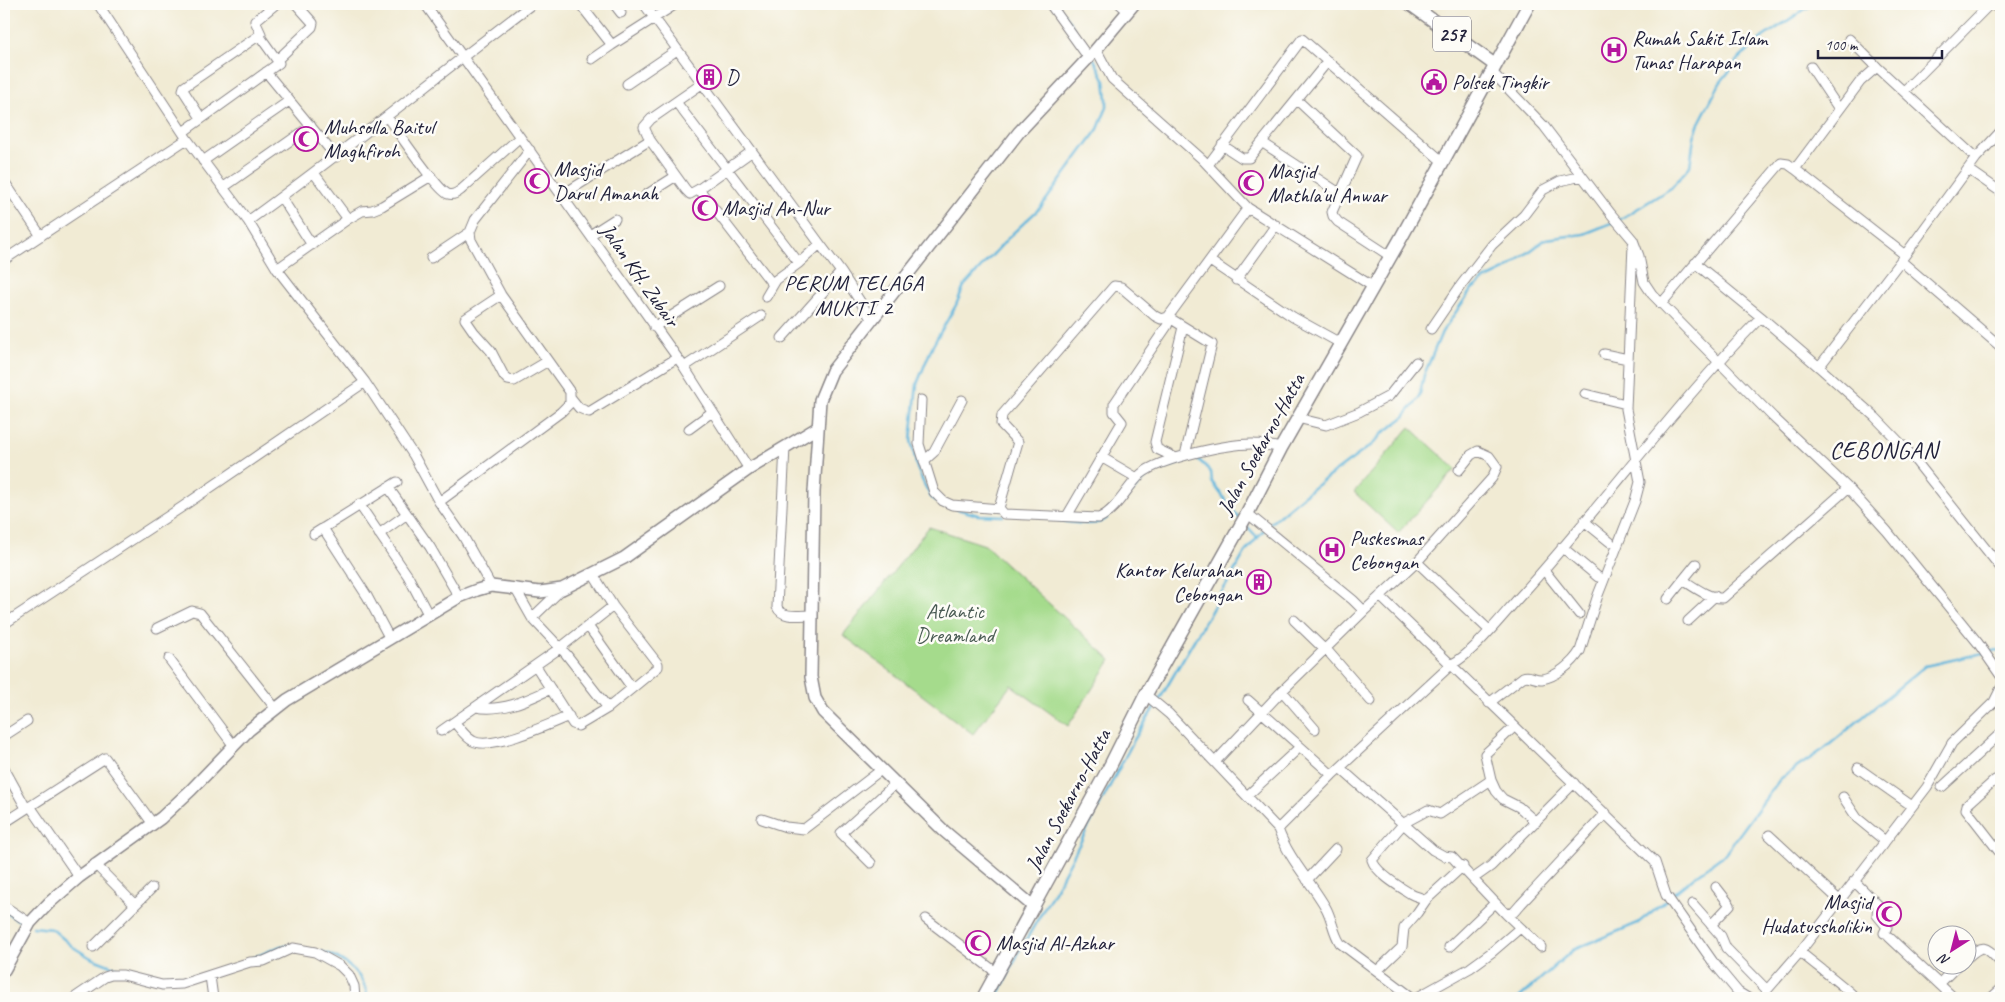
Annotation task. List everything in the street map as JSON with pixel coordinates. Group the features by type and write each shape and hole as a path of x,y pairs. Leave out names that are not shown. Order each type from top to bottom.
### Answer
{"main road":[{"name":"257","path":"1410,4 1493,69"},
{"name":"Jalan Soekarno-Hatta","path":"984,998 1148,698 1281,448 1443,162 1529,4"}],"street":[{"path":"98,4 185,135 248,221 277,269 365,382 414,456 439,502 463,536 491,586"},
{"path":"202,118 183,90 184,87 259,36 262,32 255,21 276,4"},
{"path":"277,60 312,27 313,23 296,4"},
{"name":"Jalan KH. Zubair","path":"425,4 684,367 749,469"},
{"path":"248,221 336,157 532,4"},
{"path":"580,4 612,45"},
{"path":"614,4 621,13"},
{"path":"644,4 841,272 872,320"},
{"path":"592,60 676,4"},
{"path":"1050,4 1112,79 1208,165 1248,208 1372,286"},
{"path":"1904,91 1990,4"},
{"path":"1034,907 944,831 818,705 812,677 817,428 820,400 828,379 1019,132 1092,54 1127,6"},
{"path":"4,260 185,135 202,118 279,63 259,36"},
{"path":"1208,165 1301,39 1304,39 1443,162"},
{"path":"1849,39 1976,158"},
{"path":"627,84 677,50"},
{"path":"1222,145 1246,159 1250,158 1328,61"},
{"path":"1811,67 1839,109"},
{"path":"1794,169 1860,82 1878,67"},
{"path":"1493,69 1544,126 1633,240 1639,256 1644,282 1661,304 1848,488 1887,531 2000,671 2001,676"},
{"path":"266,72 336,157"},
{"path":"703,83 644,125 650,140 689,194 693,194 751,152"},
{"path":"203,161 289,100"},
{"path":"1297,100 1357,155 1357,159 1332,213 1335,220 1390,256"},
{"path":"676,102 799,263"},
{"path":"387,117 445,192 455,194 520,137"},
{"path":"224,187 311,126"},
{"path":"1819,367 1903,258 1976,158 2001,131"},
{"path":"562,195 650,140"},
{"path":"1263,143 1341,194"},
{"path":"431,258 470,232 492,198 530,150"},
{"path":"1661,304 1781,163 1788,164 1903,258 2001,347"},
{"path":"1968,169 2001,192"},
{"path":"314,172 348,219"},
{"path":"277,269 348,219 362,211 382,206 431,176"},
{"path":"646,195 676,176"},
{"path":"1431,329 1450,300 1492,245 1524,215 1543,190 1560,181 1582,176"},
{"path":"4,181 41,236"},
{"path":"699,189 767,279 772,282 776,280"},
{"path":"281,197 312,245"},
{"path":"1067,516 1122,422 1114,412 1114,404 1167,326 1169,318 1248,208"},
{"path":"590,235 615,219"},
{"path":"1236,280 1276,225"},
{"path":"439,502 562,412 570,403 571,398 570,392 501,294 471,240 470,232"},
{"path":"1489,703 1523,677 1528,675 1542,679 1550,676 1570,664 1580,652 1598,595 1635,501 1640,482 1640,473 1635,460 1626,404 1633,240"},
{"path":"766,297 776,280 820,244"},
{"path":"1210,261 1293,317 1340,343"},
{"path":"1695,263 1761,317 1875,417 1907,450 2001,568"},
{"path":"782,338 841,272"},
{"path":"1000,510 999,503 1018,442 1001,424 1002,415 1112,287 1118,285 1157,317 1169,318 1212,344 1186,455"},
{"path":"654,327 718,286"},
{"path":"501,294 465,319 491,351 504,376 508,380 514,381 548,361"},
{"path":"684,367 761,316"},
{"path":"1278,829 1332,775 1452,664 1464,656 1489,630 1544,570 1718,362 1761,317"},
{"path":"1176,458 1157,449 1155,442 1183,327"},
{"path":"1604,354 1628,359"},
{"path":"571,398 578,408 589,412 677,358"},
{"path":"1298,418 1326,425 1359,412 1389,396 1416,362"},
{"path":"4,624 182,507 365,382"},
{"path":"1585,394 1626,404"},
{"path":"921,400 919,444 934,492 943,502 952,505 1000,510 1004,514 1094,518 1103,516 1111,510 1137,478 1151,468 1176,458 1244,444 1264,444 1281,448"},
{"path":"924,461 934,452 962,400"},
{"path":"688,429 712,412"},
{"path":"5,962 28,926 79,876 153,824 191,790 249,730 287,700 459,597 491,586 540,592 562,589 593,574 641,547 749,469 817,428"},
{"path":"785,446 778,608 786,614 812,615"},
{"path":"1215,762 1260,712 1380,596 1416,564 1492,478 1497,467 1489,456 1478,451 1459,470"},
{"path":"1101,457 1137,478"},
{"path":"314,534 359,504 397,482"},
{"path":"388,487 430,547 459,597"},
{"path":"1683,580 1701,591 1723,598 1848,488"},
{"path":"359,504 408,576 429,616"},
{"path":"379,534 407,514"},
{"path":"1246,514 1264,526 1353,600 1364,612"},
{"path":"1584,521 1610,542"},
{"path":"323,528 367,596 390,639"},
{"path":"1562,547 1598,578"},
{"path":"1416,564 1421,564 1489,630"},
{"path":"1668,599 1696,564"},
{"path":"1544,570 1579,614"},
{"path":"536,666 573,724 581,726 608,708 654,671 658,665 613,606 593,574"},
{"path":"515,588 532,618 560,648 608,708"},
{"path":"532,618 562,589"},
{"path":"1380,596 1655,862 1666,896 1712,962 1738,992 1748,998"},
{"path":"1688,621 1715,596"},
{"path":"440,731 536,666 613,606"},
{"path":"157,628 192,611 200,613 276,709"},
{"path":"1294,620 1325,649 1371,701"},
{"path":"588,626 632,688"},
{"path":"169,659 234,746"},
{"path":"476,707 510,706 551,688"},
{"path":"1282,692 1315,729"},
{"path":"1693,904 1721,936 1726,948 1766,994 1927,786 1957,736 1994,702 2001,692"},
{"path":"1148,698 1169,714 1278,829 1285,849 1326,908 1340,943 1415,998 1470,968 1520,928"},
{"path":"1248,700 1332,775"},
{"path":"454,722 467,737 476,743 516,737 569,716"},
{"path":"4,736 27,721"},
{"path":"1514,727 1485,754 1486,762 1491,780 1503,799 1519,807 1536,822"},
{"path":"1942,787 2001,733"},
{"path":"1247,796 1300,747"},
{"path":"4,823 105,758 153,824"},
{"path":"4,768 28,807 79,876"},
{"path":"1340,768 1433,850 1444,856 1452,857 1463,866 1495,904 1541,947"},
{"path":"1858,768 1912,806"},
{"path":"762,818 786,827 804,829 881,770"},
{"path":"1426,900 1420,896 1414,896 1398,886 1373,864 1372,860 1404,823 1428,810 1440,814 1491,780"},
{"path":"2000,782 1995,780 1967,805 1966,809 2001,854"},
{"path":"1474,878 1491,866 1574,783"},
{"path":"871,864 841,833 896,784"},
{"path":"1843,797 1856,818 1885,842"},
{"path":"1506,914 1514,912 1606,813"},
{"path":"1769,835 1839,900"},
{"path":"1307,880 1336,849"},
{"path":"95,864 134,904"},
{"path":"1377,971 1402,947 1404,928 1426,900 1463,866"},
{"path":"1854,881 1878,905 1876,915 1887,927 1886,935 1954,998"},
{"path":"1711,925 1730,905 1716,887"},
{"path":"93,947 152,888"},
{"path":"1449,947 1495,904"},
{"path":"4,906 28,926"},
{"path":"926,919 997,973"},
{"path":"1978,948 1982,947 1989,951 2001,963"},
{"path":"74,998 111,975 122,975 162,985 182,984 250,962 264,961 292,948 314,952 340,966 349,975 354,986 354,998"},
{"path":"1800,952 1825,974 1838,980 1856,998"},
{"path":"1939,984 1949,974"},
{"path":"210,976 213,998"}],"green space":[{"path":"1410,427 1456,469 1398,533 1354,492"},
{"name":"Atlantic Dreamland","path":"929,527 985,545 1111,660 1068,726 1011,685 973,734 843,635"}],"waterway":[{"path":"1057,4 1090,52"},
{"path":"1619,220 1671,188 1690,166 1694,137 1699,123 1720,83 1739,59 1763,37 1813,4"},
{"path":"942,505 931,497 924,484 917,468 911,440 917,384 932,347 956,305 964,286 1012,234 1041,207 1098,129 1107,107 1107,99 1105,81 1094,59"},
{"path":"1267,526 1309,491 1373,444 1383,433 1403,418 1419,398 1424,375 1442,332 1472,289 1484,280 1505,270 1546,239 1584,234 1614,222"},
{"path":"1125,500 1149,474 1196,457 1211,472 1212,482 1239,518"},
{"path":"957,509 978,515 1003,516"},
{"path":"1059,521 1090,524 1107,518"},
{"path":"1246,525 1258,538"},
{"path":"1158,702 1246,551 1264,530"},
{"path":"1519,998 1573,950 1638,923 1725,854 1780,779 1824,749 1925,666 1997,650 2001,652"},
{"path":"997,998 1020,950 1059,883 1134,740 1155,706"},
{"path":"7,913 23,923"},
{"path":"33,927 52,929 73,947 91,958 127,972"},
{"path":"251,959 281,946 290,946"},
{"path":"322,952 345,963 358,975 363,982 367,998"},
{"path":"142,976 171,980"}],"place":[{"name":"Rumah Sakit Islam Tunas Harapan","path":"1614,50"},
{"name":"D","path":"709,77"},
{"name":"Polsek Tingkir","path":"1434,82"},
{"name":"Muhsolla Baitul Maghfiroh","path":"306,139"},
{"name":"Masjid Darul Amanah","path":"537,181"},
{"name":"Masjid Mathla'ul Anwar","path":"1251,183"},
{"name":"Masjid An-Nur","path":"705,208"},
{"name":"Puskesmas Cebongan","path":"1332,550"},
{"name":"Kantor Kelurahan Cebongan","path":"1259,582"},
{"name":"Masjid Hudatussholikin","path":"1889,914"},
{"name":"Masjid Al-Azhar","path":"978,943"}],"district":[{"name":"PERUM TELAGA MUKTI 2","path":"854,294"},
{"name":"CEBONGAN","path":"1884,450"}]}
